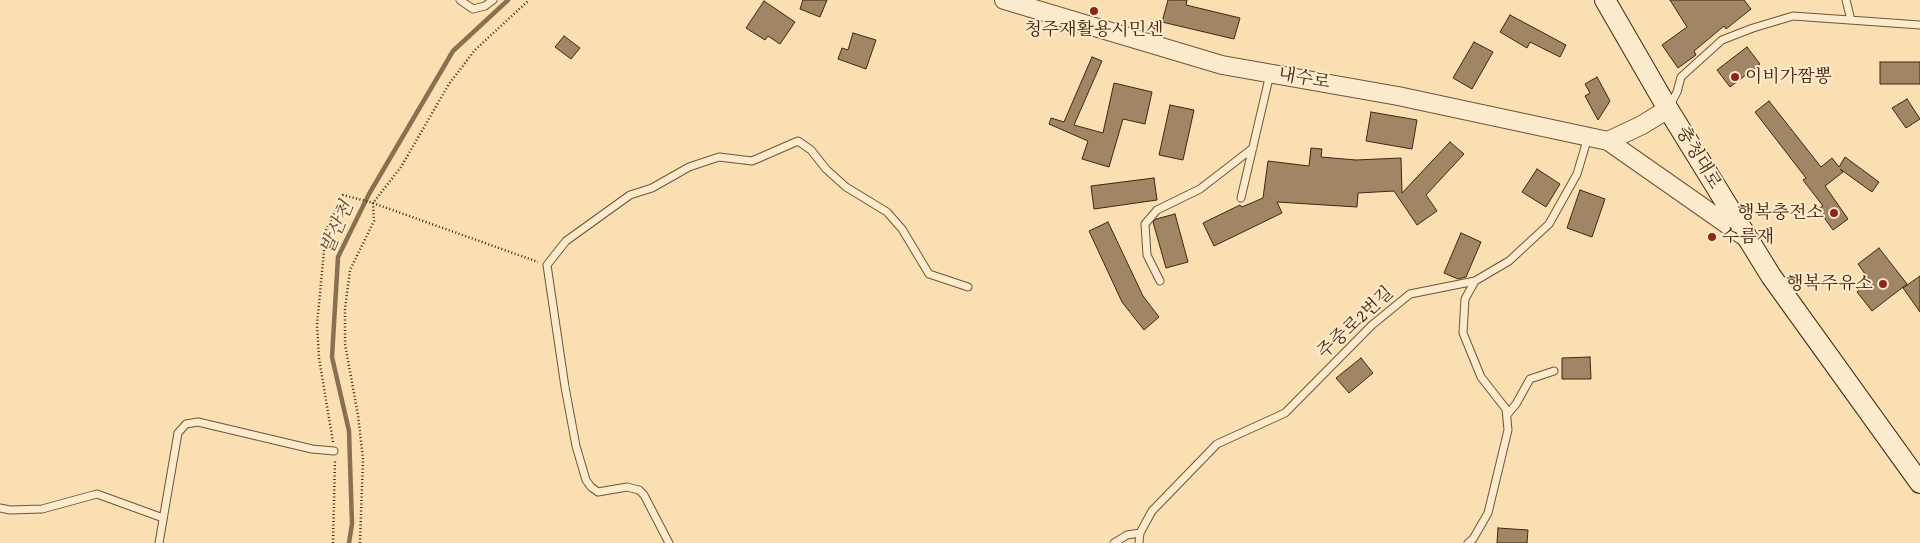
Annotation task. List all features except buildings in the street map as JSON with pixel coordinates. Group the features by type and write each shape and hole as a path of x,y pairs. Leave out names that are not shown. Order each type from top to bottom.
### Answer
{"main road":[{"name":"충청대로","path":"1605,0 1668,109 1770,276 1920,483"}],"street":[{"name":"내수로","path":"1004,0 1222,65 1398,96 1608,141"},
{"path":"1608,141 1642,126 1668,109"},
{"path":"1608,141 1749,240"}],"lane":[{"path":"460,0 473,8 485,6 493,0"},
{"path":"1846,0 1851,20"},
{"path":"1668,109 1677,92 1681,77 1722,40 1753,28 1793,16 1920,25"},
{"path":"1241,198 1270,74"},
{"name":"주중로2번길","path":"1139,543 1140,533 1152,511 1217,444 1285,413 1372,326 1410,294 1475,281 1509,261 1549,224 1577,174 1588,137"},
{"path":"669,543 644,495 639,490 627,487 598,492 586,480 576,446 565,388 546,265 566,241 630,195 652,188 689,167 719,157 752,161 798,141 811,150 826,169 846,187 887,212 902,229 929,274 968,286"},
{"path":"1160,281 1147,256 1145,224 1157,210 1200,189 1253,148"},
{"path":"1468,543 1488,513 1508,430 1506,409 1480,377 1463,333 1465,299 1475,281"},
{"path":"1507,415 1516,404 1530,378 1554,370"},
{"path":"159,543 178,433 186,424 198,422 312,448 334,451"},
{"path":"0,508 10,510 42,508 97,494 163,518"},
{"path":"1114,543 1127,535 1140,533"}],"path":[{"path":"360,543 363,459 358,414 345,344 345,309 350,270 374,221 371,203 401,167 462,63 529,0"},
{"path":"333,543 335,515 334,451 319,358 316,326 326,230 343,195 353,196 546,265"}],"waterway":[{"name":"발산천","path":"349,543 352,524 349,431 332,357 338,257 369,194 453,51 508,0"}],"place":[{"name":"청주재활용시민센","path":"1094,11"},
{"name":"이비가짬뽕","path":"1735,77"},
{"name":"행복충전소","path":"1834,213"},
{"name":"수름재","path":"1712,237"},
{"name":"행복주유소","path":"1883,284"}]}
